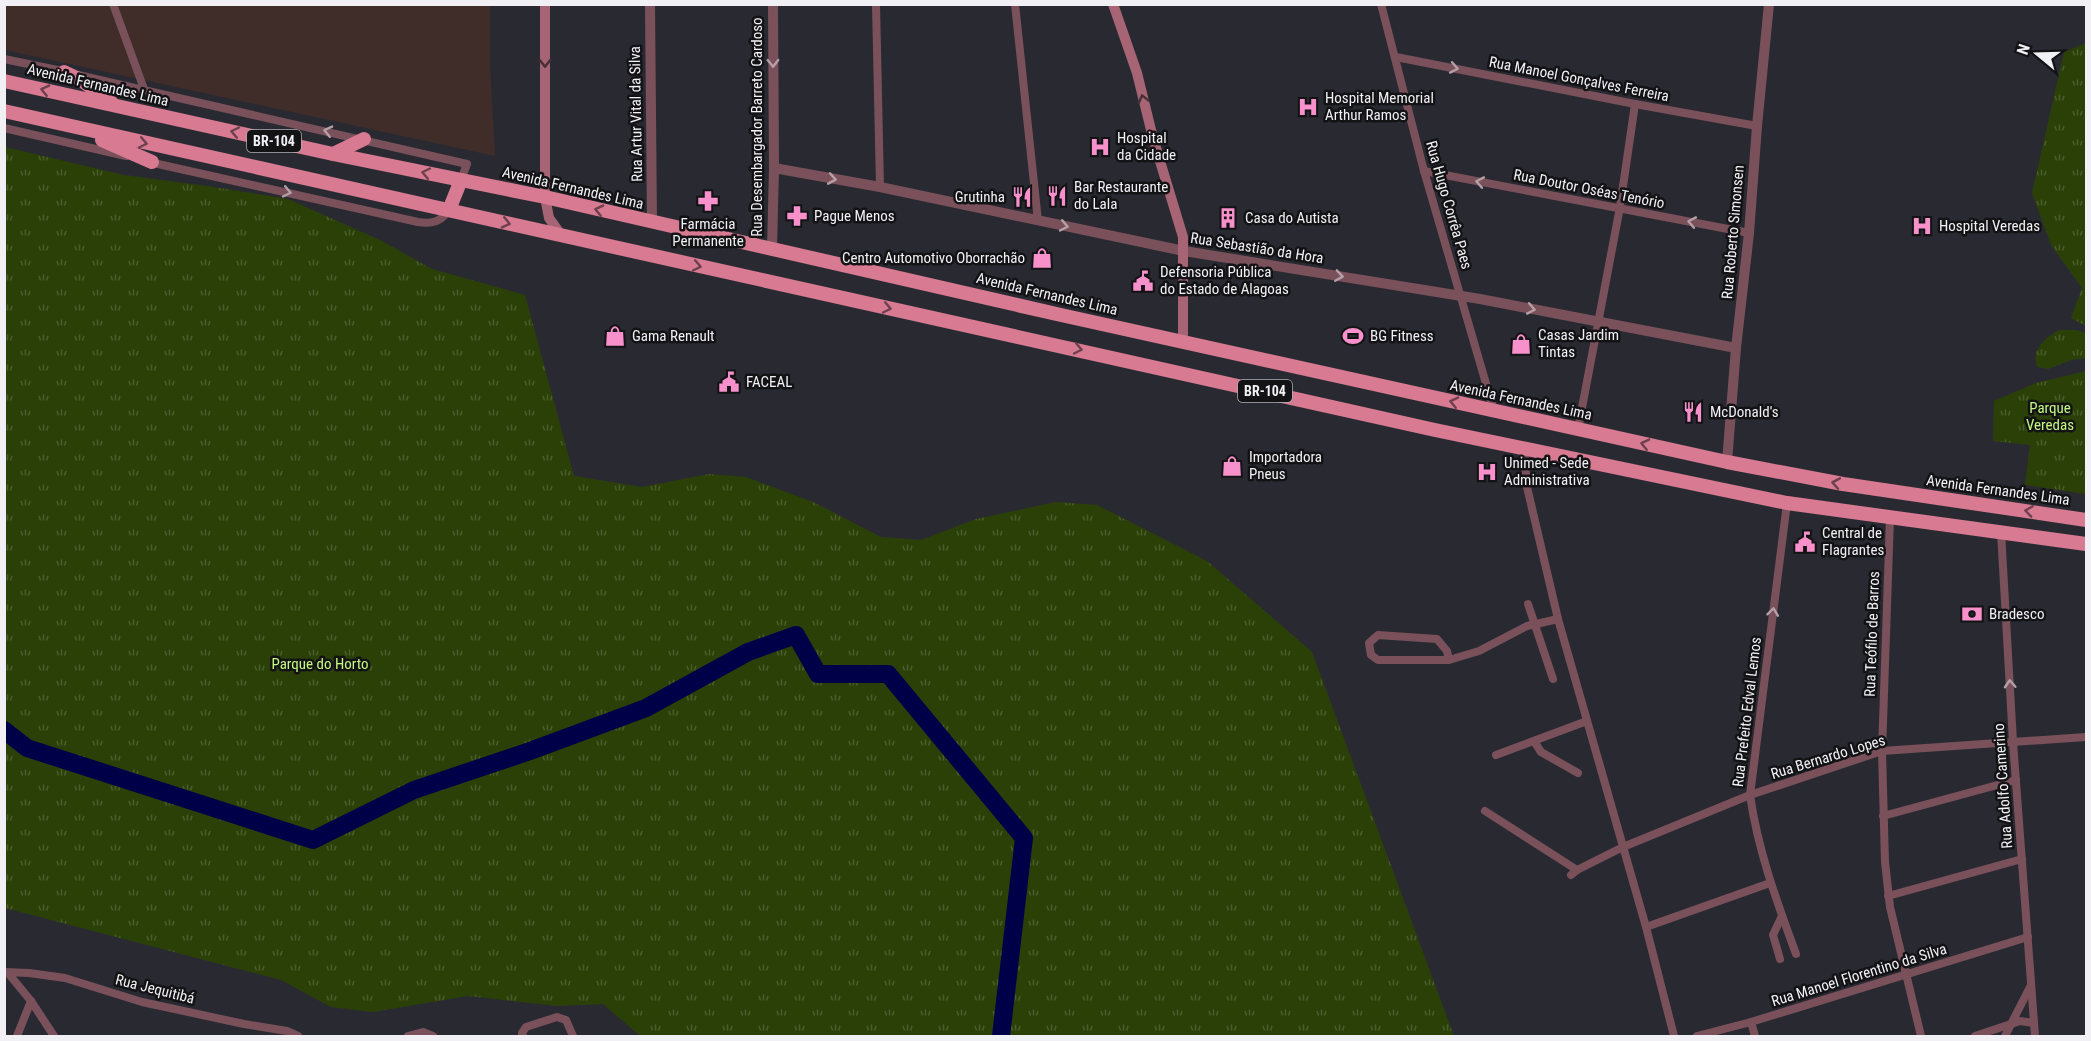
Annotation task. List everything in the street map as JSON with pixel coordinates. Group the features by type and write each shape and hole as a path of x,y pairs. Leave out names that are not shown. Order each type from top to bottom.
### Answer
{"highway":[{"path":"64,72 81,80 116,107"},
{"name":"Avenida Fernandes Lima","path":"4,81 333,154 545,197 772,250 1727,462 1843,484 2086,520"},
{"name":"BR-104","path":"4,111 1524,448 1787,503 2086,544"},
{"path":"79,129 152,162"},
{"path":"333,154 364,139"},
{"path":"450,210 461,180"}],"main road":[{"path":"544,4 545,197 549,218 562,236"},
{"path":"1113,4 1137,74 1153,138 1183,237 1183,341"}],"street":[{"path":"113,4 144,89"},
{"name":"Rua Artur Vital da Silva","path":"650,4 652,223"},
{"name":"Rua Desembargador Barreto Cardoso","path":"772,250 773,4"},
{"path":"876,4 880,187"},
{"path":"1015,4 1038,221"},
{"name":"Rua Hugo Corrêa Paes","path":"1381,4 1424,171 1494,411"},
{"name":"Rua Roberto Simonsen","path":"1727,462 1736,348 1749,233 1756,126 1769,4"},
{"name":"Rua Manoel Gonçalves Ferreira","path":"1396,57 1756,126"},
{"name":"Avenida Fernandes Lima","path":"4,59 467,164 461,180"},
{"path":"1578,429 1620,207 1635,104"},
{"path":"4,128 418,222 429,224 440,220 450,210"},
{"name":"Rua Sebastião da Hora","path":"774,168 880,187 1184,251 1460,295 1736,348"},
{"name":"Rua Doutor Oséas Tenório","path":"1424,171 1749,233"},
{"path":"1524,448 1527,487 1558,619 1646,927 1674,1036"},
{"name":"Rua Prefeito Edval Lemos","path":"1787,503 1750,795 1755,826 1770,883 1796,954"},
{"name":"Rua Teófilo de Barros","path":"1890,518 1882,751 1883,816 1888,896 1921,1036"},
{"name":"Rua Adolfo Camerino","path":"2001,532 2013,742 2035,1036"},
{"path":"1528,604 1553,679"},
{"path":"1449,660 1445,648 1437,639 1378,635 1371,639 1368,647 1371,655 1378,660 1449,660 1479,651 1523,627 1558,619"},
{"path":"1496,755 1587,721"},
{"name":"Rua Bernardo Lopes","path":"1485,811 1574,873 1623,847 1750,795 1882,751 2086,737"},
{"path":"1534,741 1541,752 1578,773"},
{"path":"1883,816 2016,780"},
{"path":"1888,896 2022,859"},
{"path":"1646,927 1770,883"},
{"path":"1780,959 1773,935 1782,915"},
{"name":"Rua Manoel Florentino da Silva","path":"1697,1036 1751,1022 2028,937"},
{"name":"Rua Jequitibá","path":"6,973 29,972 66,978 142,1002 287,1031 298,1036"},
{"path":"6,973 31,1000 54,1036"},
{"path":"2005,1036 2031,986"},
{"path":"17,1036 31,1000"},
{"path":"523,1036 523,1029 526,1027 557,1017 564,1018 573,1036"},
{"path":"1975,1036 2025,1020 2034,1023"},
{"path":"1751,1022 1755,1036"},
{"path":"410,1036 423,1032 433,1036"}],"shaded area":[{"path":"5,5 490,5 490,66 495,156 5,50"}],"green space":[{"path":"2086,43 2086,326 2071,318 2082,288 2051,245 2032,193 2064,52"},
{"name":"Parque do Horto","path":"5,147 124,175 288,199 382,241 432,269 525,295 574,476 642,487 709,474 746,477 813,502 881,537 921,540 976,519 1056,502 1097,505 1207,561 1312,652 1454,1036 640,1036 603,1004 557,1006 468,996 373,1012 331,1007 281,980 5,908"},
{"path":"2059,330 2076,330 2086,333 2086,358 2071,360 2048,369 2038,367 2037,350 2049,336"},
{"name":"Parque Veredas","path":"2086,371 2086,494 2025,485 2030,445 1993,441 1994,401 2036,383"}],"waterway":[{"path":"4,730 27,748 313,840 414,790 530,751 646,708 748,652 796,635 818,674 888,674 1024,838 1001,1036"}],"place":[{"name":"Hospital Memorial Arthur Ramos","path":"1308,107"},
{"name":"Hospital da Cidade","path":"1100,147"},
{"name":"Bar Restaurante do Lala","path":"1057,196"},
{"name":"Grutinha","path":"1022,197"},
{"name":"Farmácia Permanente","path":"708,201"},
{"name":"Pague Menos","path":"797,216"},
{"name":"Casa do Autista","path":"1228,218"},
{"name":"Hospital Veredas","path":"1922,226"},
{"name":"Centro Automotivo Oborrachão","path":"1042,258"},
{"name":"Defensoria Pública do Estado de Alagoas","path":"1143,281"},
{"name":"Gama Renault","path":"615,336"},
{"name":"BG Fitness","path":"1353,336"},
{"name":"Casas Jardim Tintas","path":"1521,344"},
{"name":"FACEAL","path":"729,382"},
{"name":"McDonald's","path":"1693,412"},
{"name":"Importadora Pneus","path":"1232,466"},
{"name":"Unimed - Sede Administrativa","path":"1487,472"},
{"name":"Central de Flagrantes","path":"1805,542"},
{"name":"Bradesco","path":"1972,614"}]}
